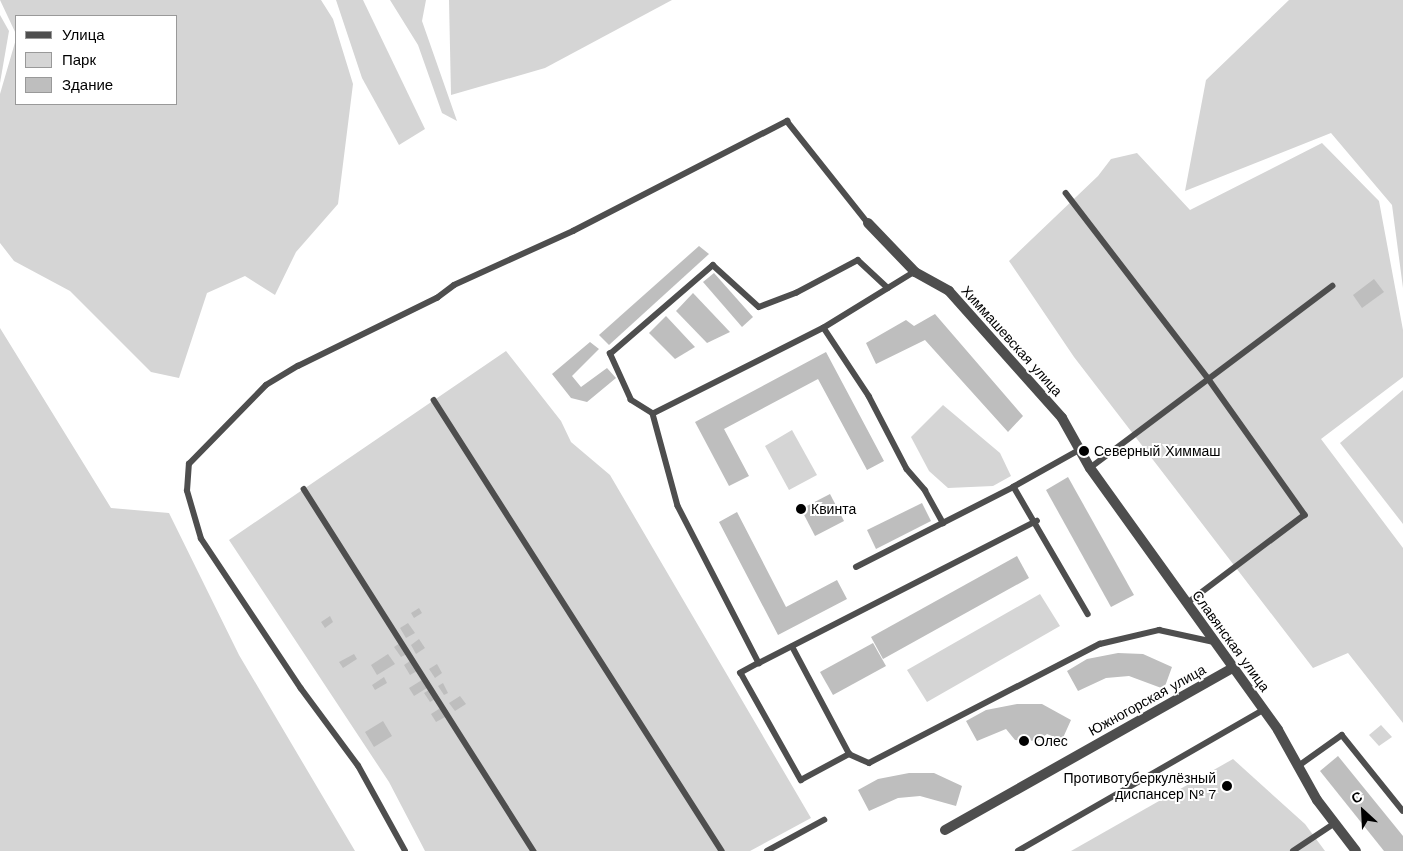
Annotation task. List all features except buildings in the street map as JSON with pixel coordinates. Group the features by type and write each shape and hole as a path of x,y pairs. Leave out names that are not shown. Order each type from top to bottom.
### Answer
{"street":[{"name":"Химмашевская улица","path":"868,223 915,272 949,291 1062,418 1080,450"},
{"name":"Славянская улица","path":"1080,450 1090,468 1264,710 1297,767 1356,851"},
{"name":"Южногорская улица","path":"944,830 1232,668"}],"lane":[{"path":"405,851 358,766 301,689 201,539 187,491 190,464 266,385 298,366 437,298 454,285 573,231 787,121 868,223"},
{"path":"1066,193 1208,378 1305,515 1187,604"},
{"path":"759,663 678,506 654,414 630,400 610,354 712,265 759,307 796,293 858,260 888,288"},
{"path":"654,414 824,328 915,272"},
{"path":"1090,468 1332,286"},
{"path":"824,328 869,396 907,469 925,490 943,523"},
{"path":"434,400 722,851"},
{"path":"856,566 1014,487 1080,450"},
{"path":"1014,487 1036,521 1088,614"},
{"path":"304,489 534,851"},
{"path":"849,754 801,780 741,673 1036,521"},
{"path":"792,647 849,754 869,763 1100,644 1159,630 1214,642"},
{"path":"1018,851 1264,710"},
{"path":"1297,767 1342,735 1403,811"},
{"path":"767,851 824,820"},
{"path":"1293,851 1335,823"}],"green space":[{"path":"0,0 321,0 333,19 353,84 338,204 296,252 275,295 245,276 207,293 179,378 151,372 70,291 14,261 0,243 0,94 15,42 15,105 178,105 178,15 15,15 15,32"},
{"path":"336,0 363,0 425,129 399,145 362,78"},
{"path":"390,0 426,0 422,21 457,121 442,113 418,45"},
{"path":"449,0 672,0 545,68 451,95"},
{"path":"1289,0 1403,0 1403,288 1392,205 1331,133 1185,191 1206,80"},
{"path":"0,15 9,31 0,83"},
{"path":"1322,143 1379,201 1403,330 1403,377 1321,439 1403,548 1403,723 1348,653 1313,668 1074,357 1009,261 1098,176 1111,159 1137,153 1190,210"},
{"path":"0,328 111,508 169,513 239,655 355,851 0,851"},
{"path":"506,351 561,421 571,442 610,475 811,818 750,851 425,851 389,782 229,540"},
{"path":"1403,390 1403,524 1340,443"},
{"path":"943,405 1000,453 1011,476 993,486 948,488 929,471 911,437"},
{"path":"792,430 817,475 789,490 765,446"},
{"path":"1040,594 1060,626 927,702 907,670"},
{"path":"1381,725 1392,737 1379,746 1369,735"},
{"name":"Противотуберкулёзный диспансер № 7","path":"1233,759 1305,824 1325,851 1071,851"}],"place":[{"name":"Северный Химмаш","path":"1084,451"},
{"name":"Квинта","path":"801,509"},
{"name":"Олес","path":"1024,741"},
{"name":"Противотуберкулёзный диспансер № 7","path":"1227,786"}]}
